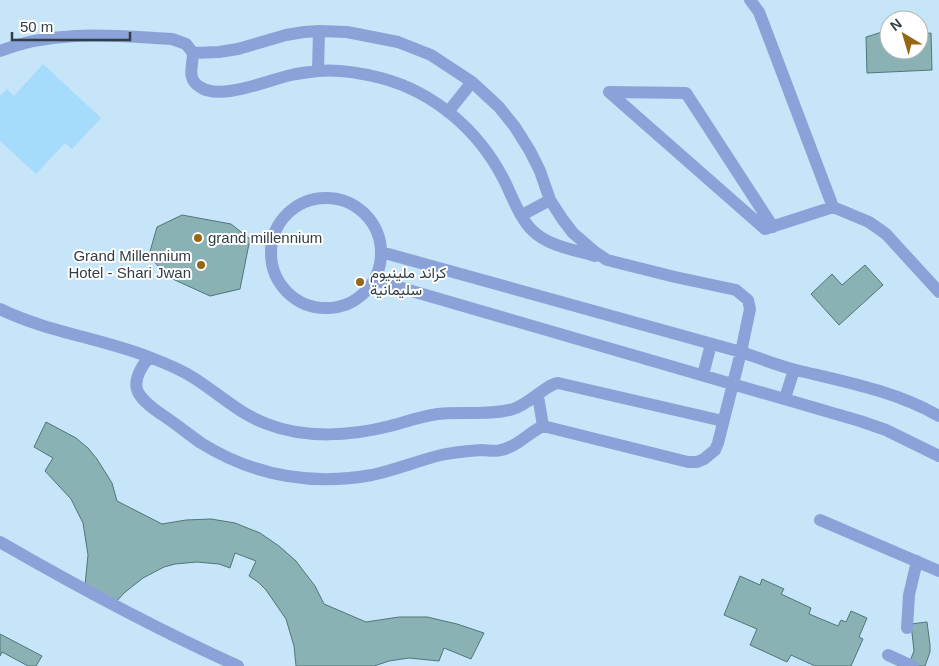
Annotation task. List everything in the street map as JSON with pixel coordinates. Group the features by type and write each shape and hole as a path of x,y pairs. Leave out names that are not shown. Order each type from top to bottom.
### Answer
{"street":[{"path":"748,0 759,12 833,207"},
{"path":"193,53 228,50 286,35 319,31 347,32 398,42 431,55 472,82 499,107 515,127 537,164 550,200 573,233 607,260"},
{"path":"318,71 319,31"},
{"path":"0,51 30,41 52,37 172,39 186,44 193,53 190,67 191,76 194,82 208,91 233,90 291,75 318,71 362,74 396,83 422,94 448,112 471,132 491,157 522,215 533,231 546,240 607,260 740,292 748,300 750,309 741,352 715,450 710,456 697,462 673,459 543,426 517,443 500,451 471,451 444,454 372,475 342,479 316,479 278,475 249,467 224,455 201,442 145,403 137,391 137,379 142,366 149,357"},
{"path":"448,112 472,82"},
{"path":"773,227 686,93 609,92 765,229 773,227 833,207 869,222 886,234 939,292"},
{"path":"318,198 337,199 354,206 368,217 378,233 382,252 379,269 374,280 358,298 342,306 325,309 307,306 292,297 279,284 272,268 270,249 275,231 286,215 300,204 318,198"},
{"path":"522,215 550,200"},
{"path":"382,252 741,352 794,370 863,385 885,392 939,416"},
{"path":"374,280 873,425 939,456"},
{"path":"0,309 34,324 117,346 149,357 186,373 231,406 249,416 267,424 298,432 316,434 358,432 435,415 505,411 520,407 554,384 567,384 723,421"},
{"path":"703,375 711,344"},
{"path":"785,398 794,370"},
{"path":"538,396 543,426"},
{"path":"820,520 939,571"},
{"path":"0,542 108,603 238,666"},
{"path":"907,628 909,594 917,561"},
{"path":"888,655 912,666"}],"shaded area":[{"path":"43,64 101,118 72,149 65,143 36,174 0,141 0,96 7,89 14,96"}],"building":[{"path":"879,33 879,60 929,60 929,33 931,33 932,70 867,73 866,37"},
{"name":"Grand Millennium Hotel - Shari Jwan","path":"182,215 231,224 250,239 240,289 210,296 166,276 149,255 157,227"},
{"path":"865,265 883,285 839,325 811,294 832,274 842,285"},
{"path":"46,422 76,438 88,448 112,483 117,501 162,524 186,520 211,519 235,523 260,533 296,561 315,586 324,604 366,622 399,617 427,617 484,633 471,659 444,648 439,661 409,658 389,661 374,666 296,666 294,646 286,619 266,590 249,576 256,561 235,553 230,568 219,564 197,562 164,567 143,578 116,602 85,585 88,555 83,523 71,499 45,471 53,458 34,447"},
{"path":"740,576 760,585 762,579 784,589 781,594 811,608 809,614 838,626 841,620 846,622 851,611 867,618 859,637 863,639 851,666 815,666 791,655 787,662 750,645 757,629 724,615"},
{"path":"927,622 930,652 925,666 908,666 914,651 911,624"},
{"path":"0,634 42,656 36,666 28,666 2,652 0,656"}],"place":[{"name":"grand millennium","path":"198,238"},
{"name":"Grand Millennium Hotel - Shari Jwan","path":"201,265"},
{"name":"كراند ملينيوم سليمانية","path":"360,282"}]}
